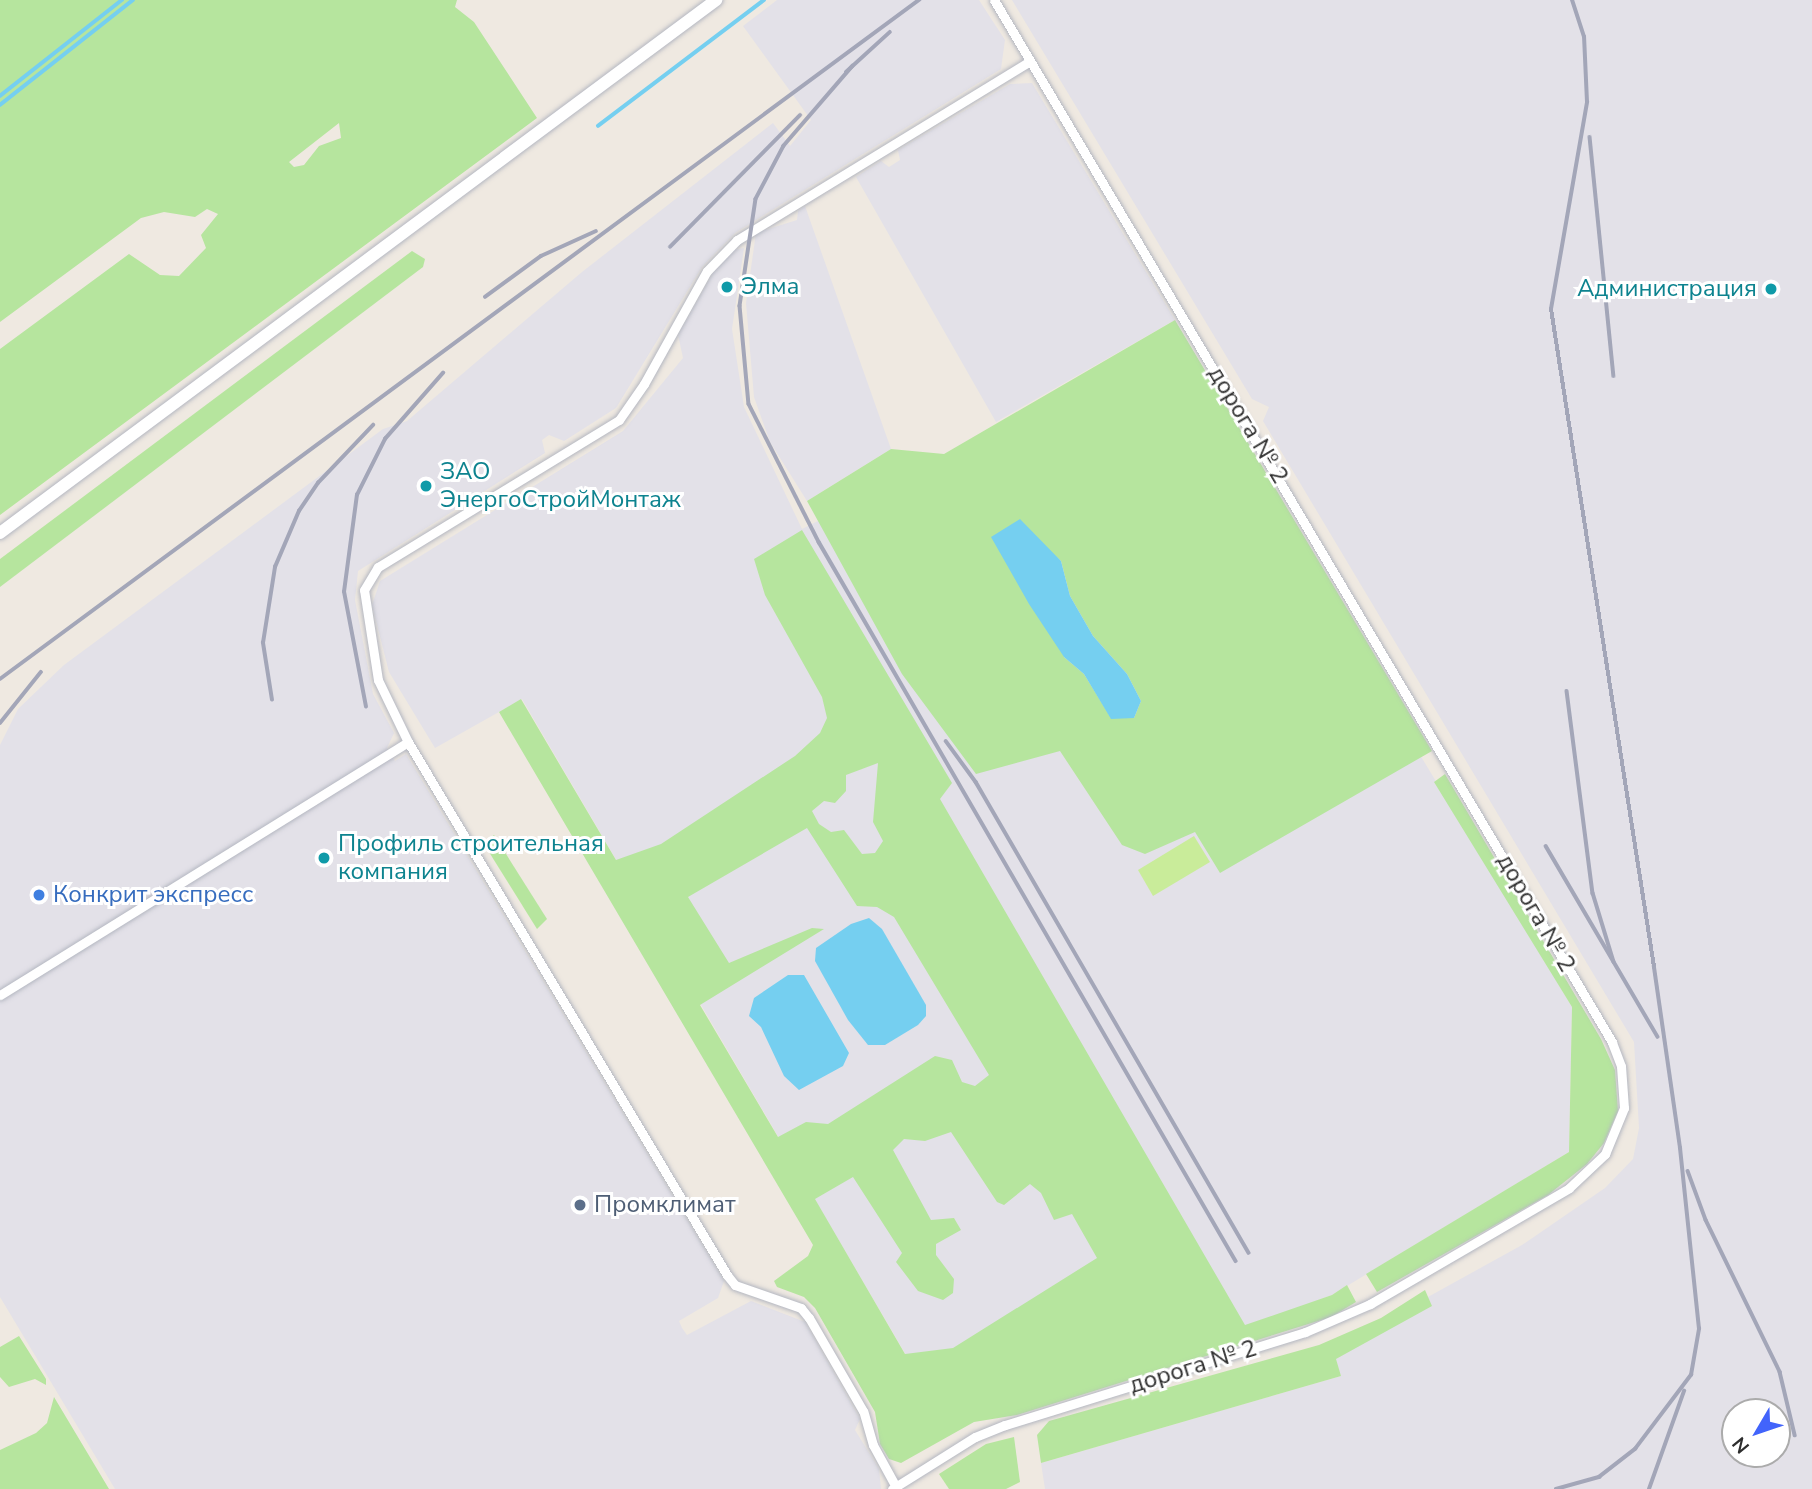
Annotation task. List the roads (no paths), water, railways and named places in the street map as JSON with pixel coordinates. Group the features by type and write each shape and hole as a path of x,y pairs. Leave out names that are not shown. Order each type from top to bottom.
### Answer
{"main road":[{"path":"0,533 716,0"}],"street":[{"name":"дорога № 2","path":"894,1488 975,1437 1005,1424 1306,1332 1370,1304 1569,1188 1605,1154 1624,1108 1621,1066 1612,1042 995,0"},
{"path":"894,1488 873,1445 863,1411 809,1318 801,1308 735,1285 727,1275 408,742 378,680 363,607 369,577 618,420 644,384 707,271 737,240 1030,61"},
{"path":"0,995 408,742"}],"water":[{"path":"1020,519 1061,561 1070,596 1093,636 1127,674 1141,701 1134,718 1111,719 1084,674 1064,657 1029,604 991,537"},
{"path":"869,918 882,929 926,1005 926,1016 918,1025 885,1045 868,1045 848,1020 815,961 816,948 851,924"},
{"path":"788,975 804,975 849,1053 843,1066 799,1090 784,1076 761,1027 749,1016 754,998"}],"waterway":[{"path":"0,96 122,0"},
{"path":"0,105 133,0"},
{"path":"598,126 764,0"}],"railway":[{"path":"0,679 919,0"},
{"path":"1556,1489 1599,1477 1635,1449 1691,1375 1699,1329 1680,1148 1654,967 1551,309 1587,102 1584,37 1572,0"},
{"path":"846,72 890,32"},
{"path":"853,66 784,146 756,199 740,306 749,404 819,542 1236,1261"},
{"path":"670,247 800,115"},
{"path":"1590,137 1614,376"},
{"path":"485,297 541,256 596,231"},
{"path":"366,707 344,592 357,495 385,439 443,373"},
{"path":"272,700 263,643 275,567 299,511 318,483 373,425"},
{"path":"0,723 41,672"},
{"path":"1567,691 1593,893 1614,962"},
{"path":"946,741 976,782 1249,1253"},
{"path":"1546,846 1658,1037"},
{"path":"1688,1171 1706,1220 1780,1372 1795,1435"},
{"path":"1649,1489 1684,1391"}],"place":[{"name":"Элма","path":"727,287"},
{"name":"Администрация","path":"1771,289"},
{"name":"ЗАО ЭнергоСтройМонтаж","path":"426,486"},
{"name":"Профиль строительная компания","path":"324,858"},
{"name":"Конкрит экспресс","path":"39,895"},
{"name":"Промклимат","path":"580,1205"}]}
